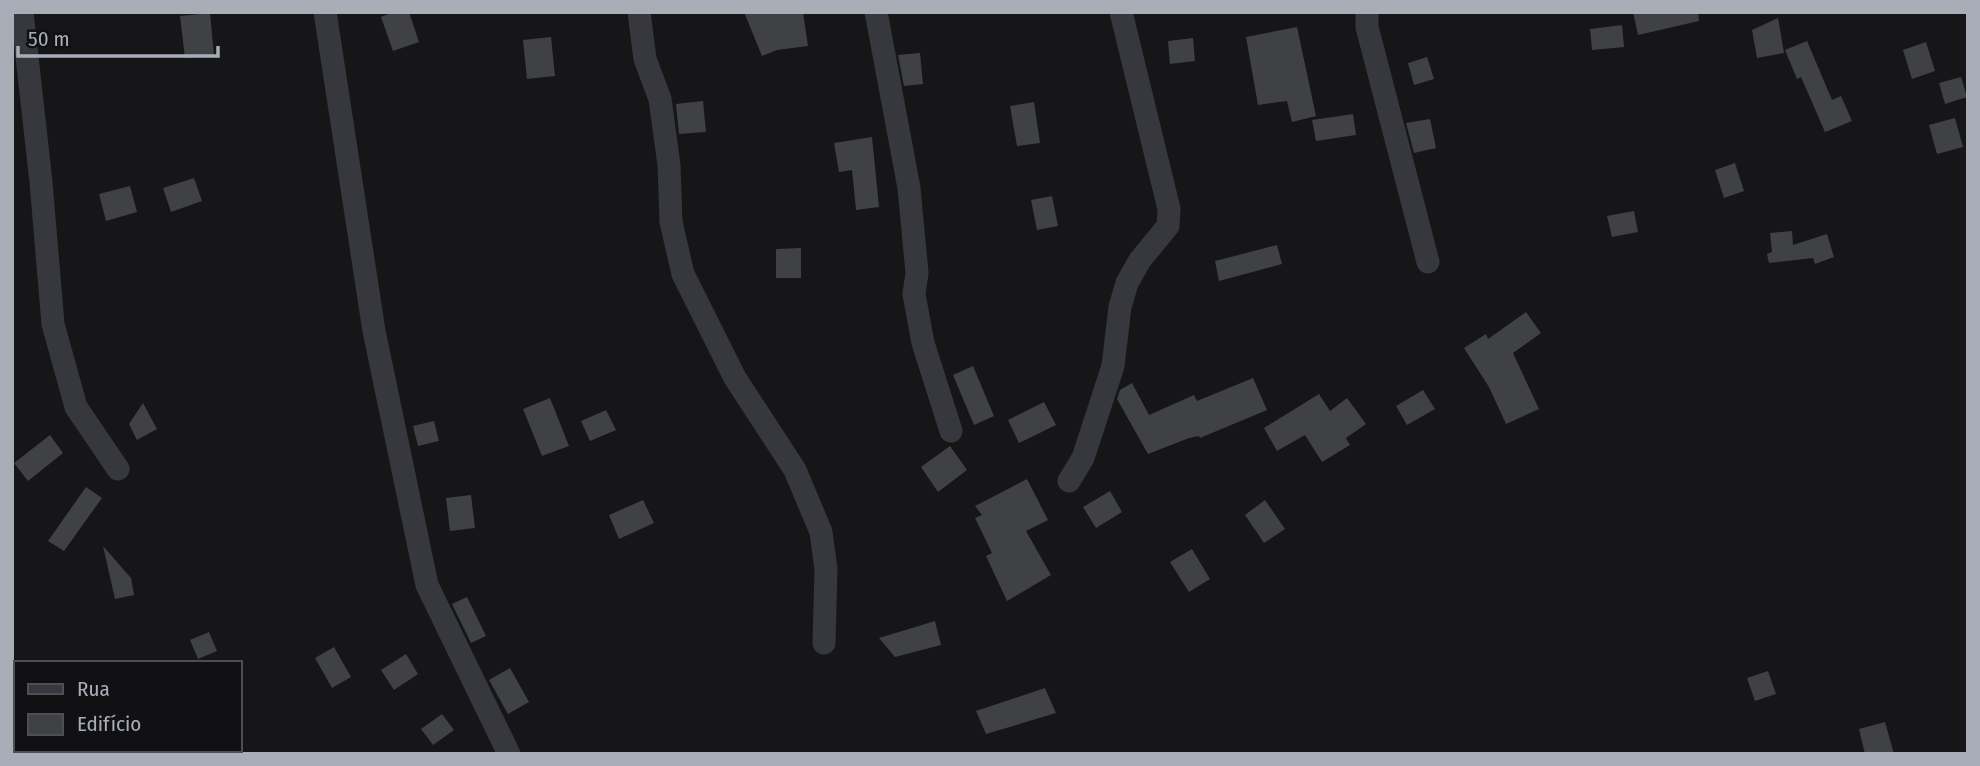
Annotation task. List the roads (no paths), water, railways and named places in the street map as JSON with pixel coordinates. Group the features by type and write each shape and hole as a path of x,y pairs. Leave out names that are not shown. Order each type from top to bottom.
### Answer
{"street":[{"path":"22,12 53,324 76,407 118,469"},
{"path":"325,12 374,331 427,585 509,754"},
{"path":"639,12 645,59 660,99 668,164 671,222 683,274 735,378 795,470 821,532 826,569 824,643"},
{"path":"876,12 909,188 916,273 914,294 923,343 951,431"},
{"path":"1069,481 1083,458 1114,366 1120,307 1127,283 1140,260 1168,226 1169,209 1121,12"},
{"path":"1367,12 1367,27 1428,262"}]}
